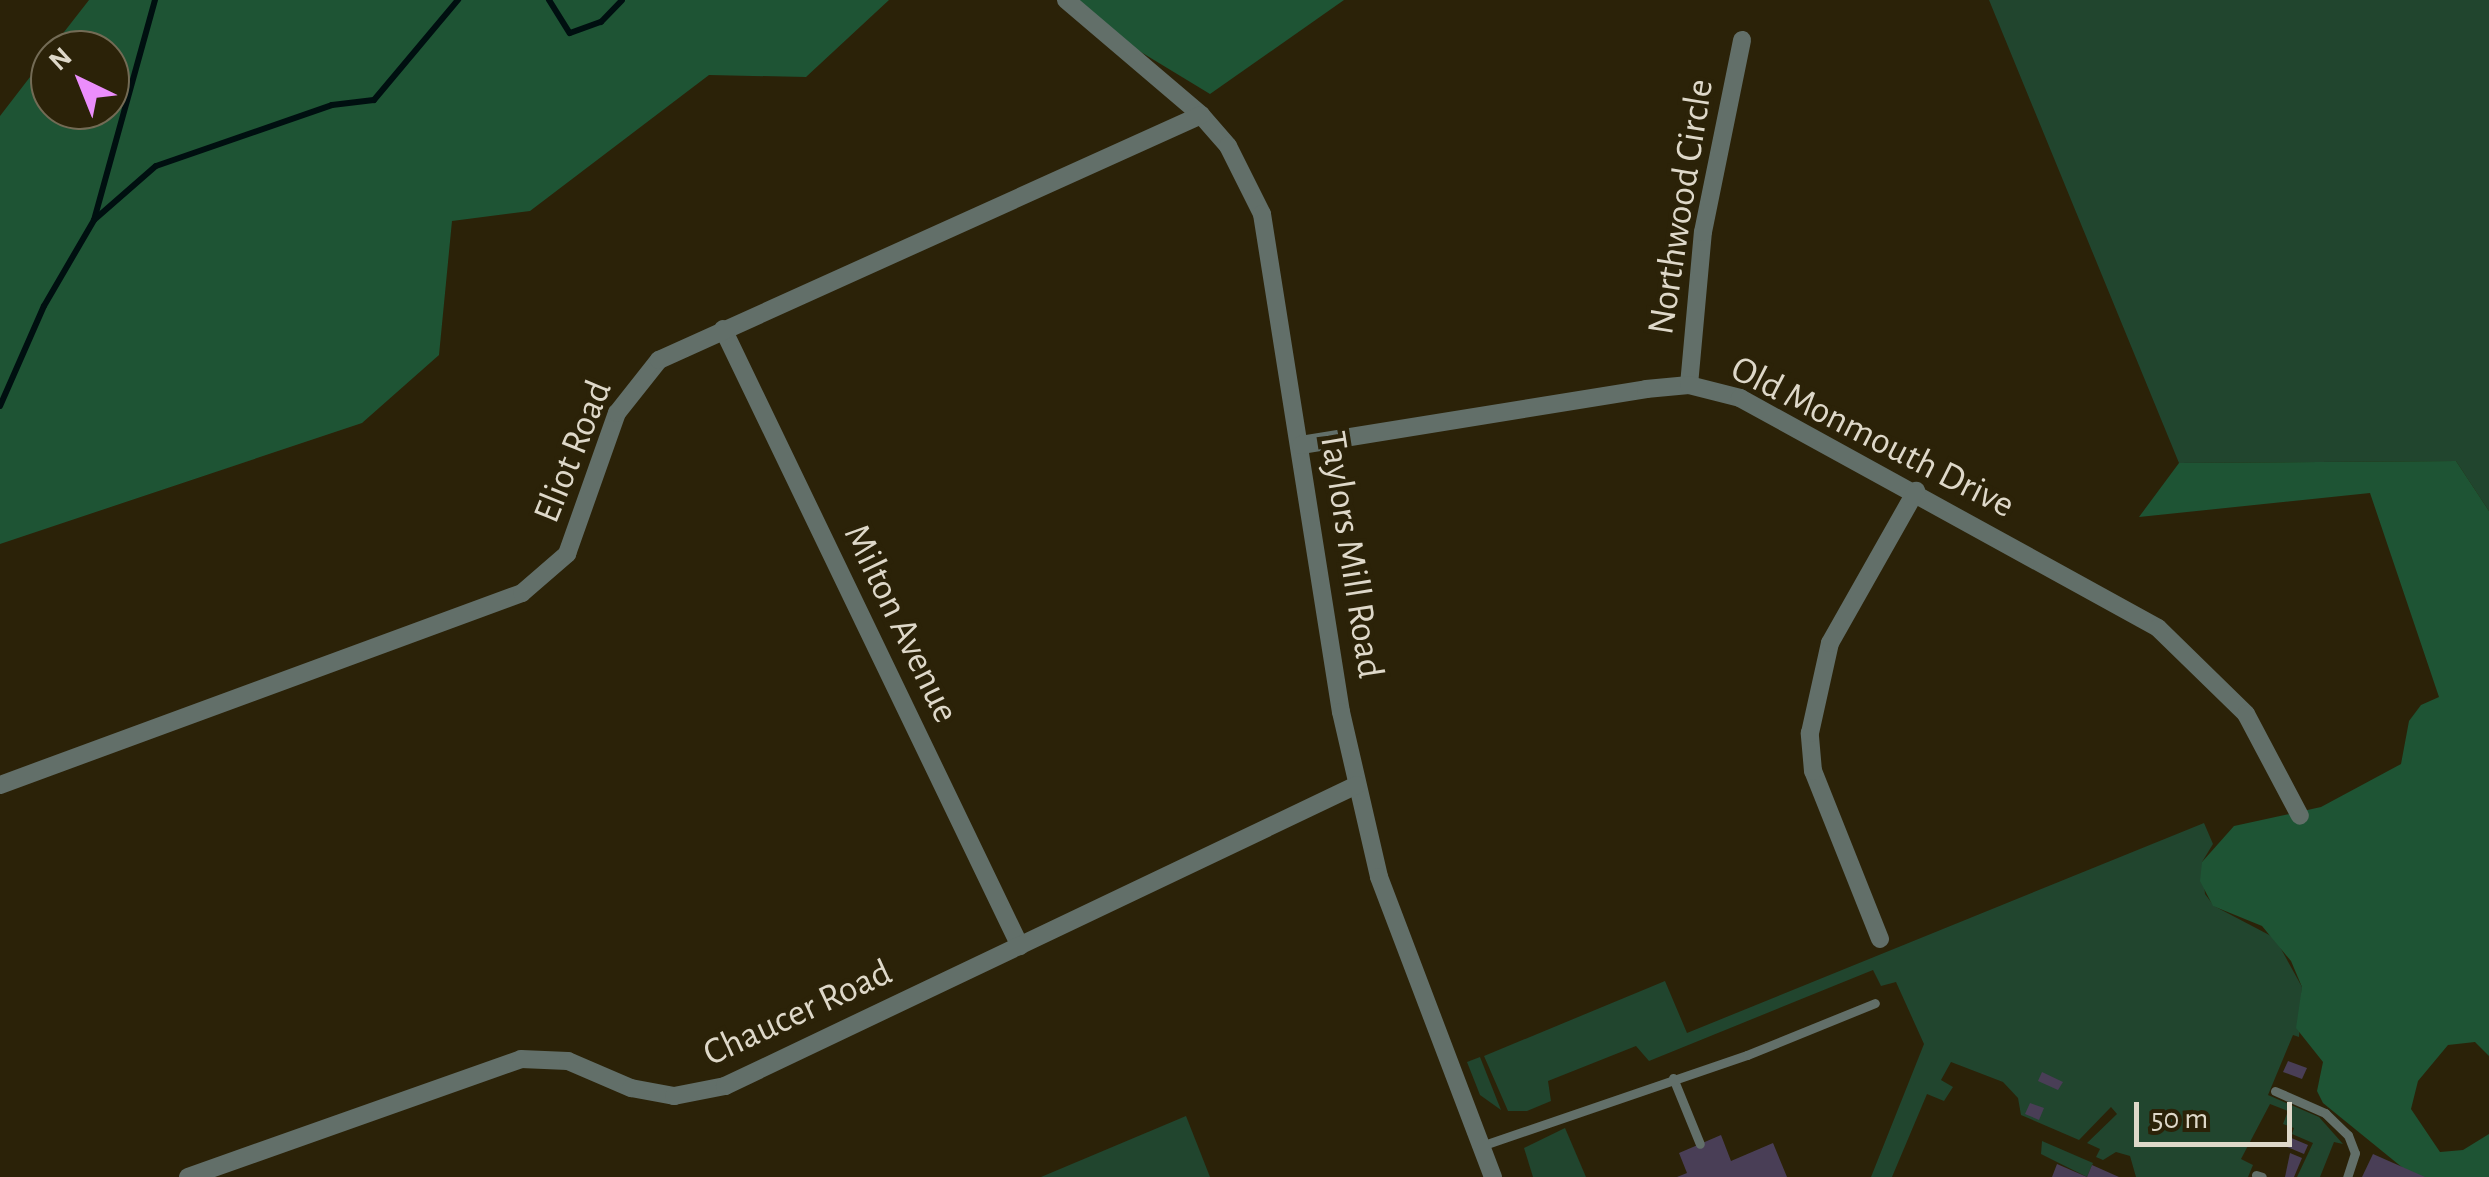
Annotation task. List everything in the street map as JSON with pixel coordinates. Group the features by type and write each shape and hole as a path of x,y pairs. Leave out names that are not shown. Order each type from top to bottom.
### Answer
{"street":[{"name":"Taylors Mill Road","path":"1066,0 1200,116 1228,146 1262,214 1357,784 1403,949 1493,1177"},
{"name":"Northwood Circle","path":"1689,385 1703,232 1742,40"},
{"name":"Eliot Road","path":"0,786 534,586 567,554 580,531 617,413 635,383 659,360 1200,116"},
{"name":"Milton Avenue","path":"723,329 1020,946"},
{"name":"Old Monmouth Drive","path":"1300,445 1689,385 1740,398 2131,610 2184,648 2246,714 2300,816"},
{"path":"1880,939 1813,771 1810,733 1830,643 1916,492"},
{"name":"Chaucer Road","path":"188,1177 521,1058 568,1061 644,1092 702,1094 1357,784"}],"lane":[{"path":"1481,1146 1875,1002"},
{"path":"1673,1078 1700,1144"},
{"path":"2274,1091 2325,1114 2348,1135 2355,1153 2347,1177"}],"green space":[{"path":"89,0 889,0 806,77 709,75 530,211 452,221 439,355 362,423 0,544 0,116 30,77 30,130 130,130 130,30 66,30"},
{"path":"1066,0 1344,0 1210,94 1075,12"},
{"path":"1989,0 2489,0 2489,511 2456,461 2179,463"},
{"path":"2456,461 2489,511 2489,1056 2475,1042 2448,1045 2418,1081 2411,1109 2440,1152 2463,1150 2489,1134 2489,1177 2414,1177 2323,1103 2317,1091 2323,1062 2296,1028 2302,987 2291,961 2262,926 2213,906 2200,881 2202,862 2234,826 2321,807 2401,764 2409,721 2421,705 2439,697 2370,493 2139,517 2179,463"},
{"path":"2204,823 2213,844 2202,862 2205,894 2214,906 2275,938 2302,987 2299,1037 2293,1035 2268,1095 2319,1117 2343,1144 2334,1142 2320,1177 2297,1177 2313,1143 2292,1134 2294,1128 2283,1124 2288,1111 2270,1104 2241,1159 2253,1165 2248,1177 2136,1177 2130,1156 2116,1152 2103,1160 2096,1157 2100,1149 2087,1143 2117,1114 2111,1107 2079,1140 2021,1115 2018,1098 2003,1082 1951,1062 1941,1080 1953,1087 1944,1101 1927,1094 1892,1177 1871,1177 1924,1044 1896,982 1881,986 1873,970 1649,1061 1636,1046 1548,1081 1551,1101 1527,1111 1508,1111 1484,1056 1665,981 1687,1033"},
{"path":"1480,1057 1501,1110 1480,1095 1467,1062"},
{"path":"1186,1116 1210,1177 1041,1177"},
{"path":"1565,1128 1586,1177 1533,1177 1524,1148"},
{"path":"2042,1141 2093,1163 2087,1177 2041,1154"}],"building":[{"path":"2288,1061 2307,1068 2302,1079 2283,1072"},
{"path":"2042,1072 2063,1082 2058,1090 2038,1081"},
{"path":"2030,1103 2044,1108 2039,1120 2025,1114"},
{"path":"1721,1135 1731,1161 1773,1143 1787,1177 1677,1177 1687,1173 1679,1153"},
{"path":"2289,1137 2308,1145 2304,1154 2285,1146"},
{"path":"2290,1153 2302,1158 2294,1177 2285,1177"},
{"path":"2373,1154 2425,1177 2362,1177"},
{"path":"2057,1164 2087,1177 2052,1177"},
{"path":"2092,1165 2119,1177 2087,1177"}],"waterway":[{"path":"94,220 155,0"},
{"path":"0,406 44,306 94,220 156,166 332,105 374,100 458,0"},
{"path":"549,0 570,33 601,22 622,0"}]}
